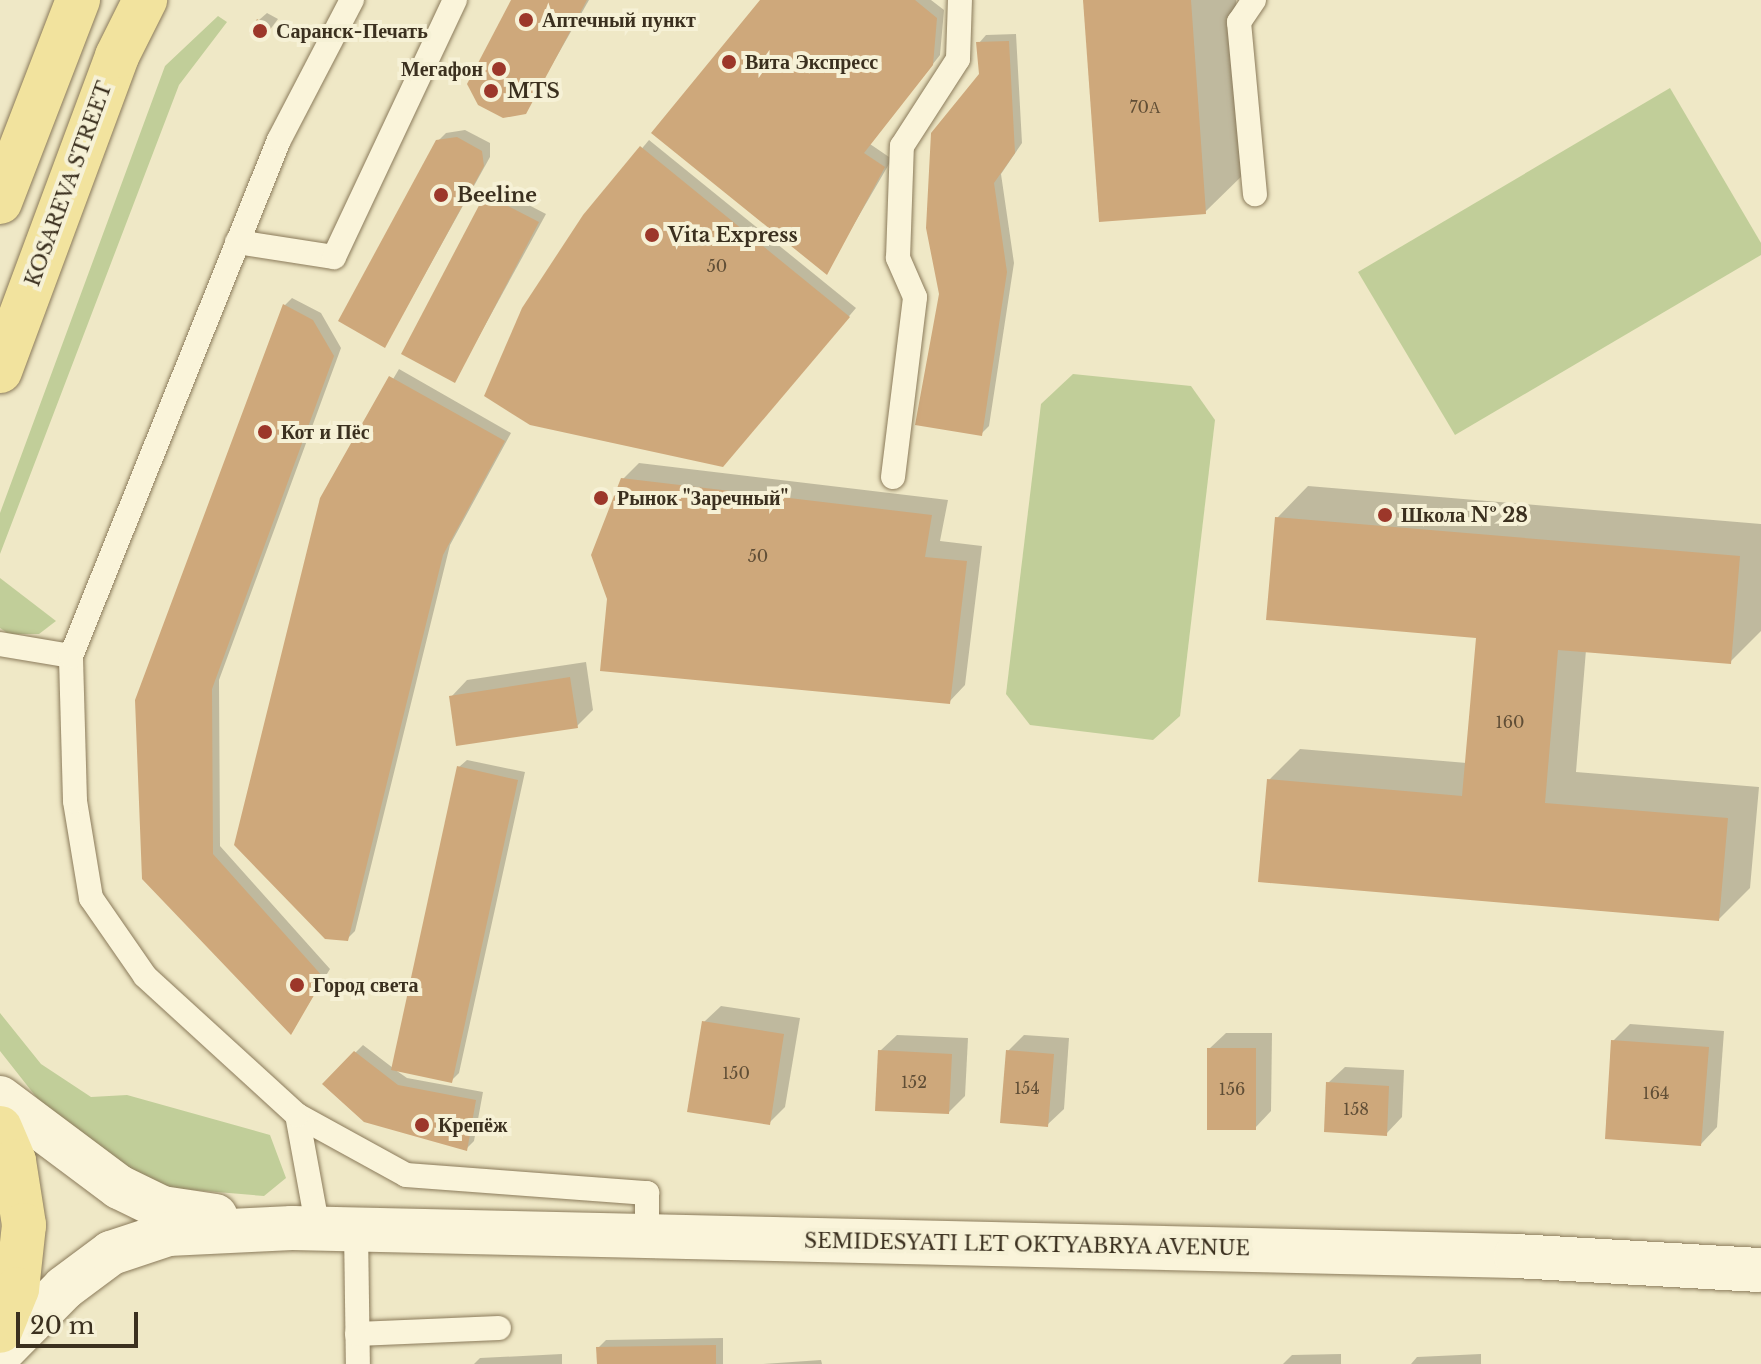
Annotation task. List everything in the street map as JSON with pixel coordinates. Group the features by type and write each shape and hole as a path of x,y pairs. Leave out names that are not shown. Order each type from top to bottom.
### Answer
{"main road":[{"path":"0,202 78,0"},
{"name":"KOSAREVA STREET","path":"0,371 117,56 145,0"},
{"name":"SEMIDESYATI LET OKTYABRYA AVENUE","path":"0,1098 119,1187 162,1208 322,1229"},
{"path":"0,1128 14,1161 24,1225 17,1289 0,1331"},
{"name":"SEMIDESYATI LET OKTYABRYA AVENUE","path":"0,1353 64,1288 111,1253 168,1234 322,1229 647,1236 1516,1256 1761,1270"}],"lane":[{"path":"352,0 279,140 71,656 75,801 91,898 145,976 297,1115 406,1175 647,1193 647,1236"},
{"path":"237,242 334,257 455,0"},
{"path":"893,477 915,297 898,258 902,146 958,59 960,0"},
{"path":"1254,0 1239,22 1255,194"},
{"path":"0,644 71,656"},
{"path":"297,1115 322,1229 357,1334 358,1364"},
{"path":"357,1334 499,1328"}],"green space":[{"path":"218,16 227,22 179,85 0,554 0,513 165,66"},
{"path":"1670,88 1761,243 1761,255 1455,435 1358,272"},
{"path":"1073,374 1191,386 1215,420 1180,716 1153,740 1030,725 1006,694 1041,404"},
{"path":"0,578 56,621 39,634 9,634 0,628"},
{"path":"0,1013 41,1064 91,1097 127,1095 270,1135 286,1178 264,1196 157,1187 119,1169 37,1098 0,1051"}],"building":[{"path":"511,0 587,0 526,114 503,118 478,105 467,84"},
{"path":"760,0 915,0 937,18 933,65 864,153 885,167 827,275 651,133"},
{"path":"1083,0 1191,0 1206,214 1099,222"},
{"name":"Саранск-Печать","path":"257,19 271,28 263,41 249,33"},
{"path":"1009,41 1015,153 994,183 1007,272 982,436 915,425 939,294 926,228 931,133 979,74 976,42"},
{"path":"457,137 482,151 484,166 385,348 338,321 436,140"},
{"path":"640,146 850,317 723,467 530,425 484,396 522,308 583,215"},
{"path":"485,194 539,222 455,383 401,354"},
{"path":"283,304 313,320 334,356 212,689 213,854 324,978 291,1035 142,879 135,700"},
{"path":"389,376 505,441 443,555 348,941 325,939 234,845 320,498"},
{"path":"621,478 932,515 925,557 967,561 950,704 600,671 607,599 591,555"},
{"path":"1275,517 1740,556 1731,664 1558,650 1545,803 1728,818 1719,921 1258,882 1267,779 1462,796 1476,638 1266,620"},
{"path":"570,677 578,728 456,746 449,696"},
{"path":"457,766 518,780 452,1083 391,1070"},
{"path":"702,1021 784,1034 770,1125 687,1112"},
{"path":"1611,1040 1709,1047 1701,1146 1605,1139"},
{"path":"1207,1048 1256,1048 1256,1130 1207,1130"},
{"path":"878,1050 952,1054 949,1114 875,1111"},
{"path":"1006,1050 1054,1054 1048,1127 1000,1123"},
{"path":"354,1051 398,1085 476,1100 467,1151 364,1122 322,1084"},
{"path":"1326,1082 1389,1086 1387,1136 1324,1132"},
{"path":"716,1345 716,1364 597,1364 596,1347"}],"place":[{"name":"Аптечный пункт","path":"526,20"},
{"name":"Саранск-Печать","path":"260,31"},
{"name":"Вита Экспресс","path":"729,62"},
{"name":"Мегафон","path":"499,69"},
{"name":"MTS","path":"491,91"},
{"name":"Beeline","path":"441,195"},
{"name":"Vita Express","path":"652,235"},
{"name":"Кот и Пёс","path":"265,432"},
{"name":"Рынок \"Заречный\"","path":"601,498"},
{"name":"Школа № 28","path":"1385,515"},
{"name":"Город света","path":"297,985"},
{"name":"Крепёж","path":"422,1125"}]}
